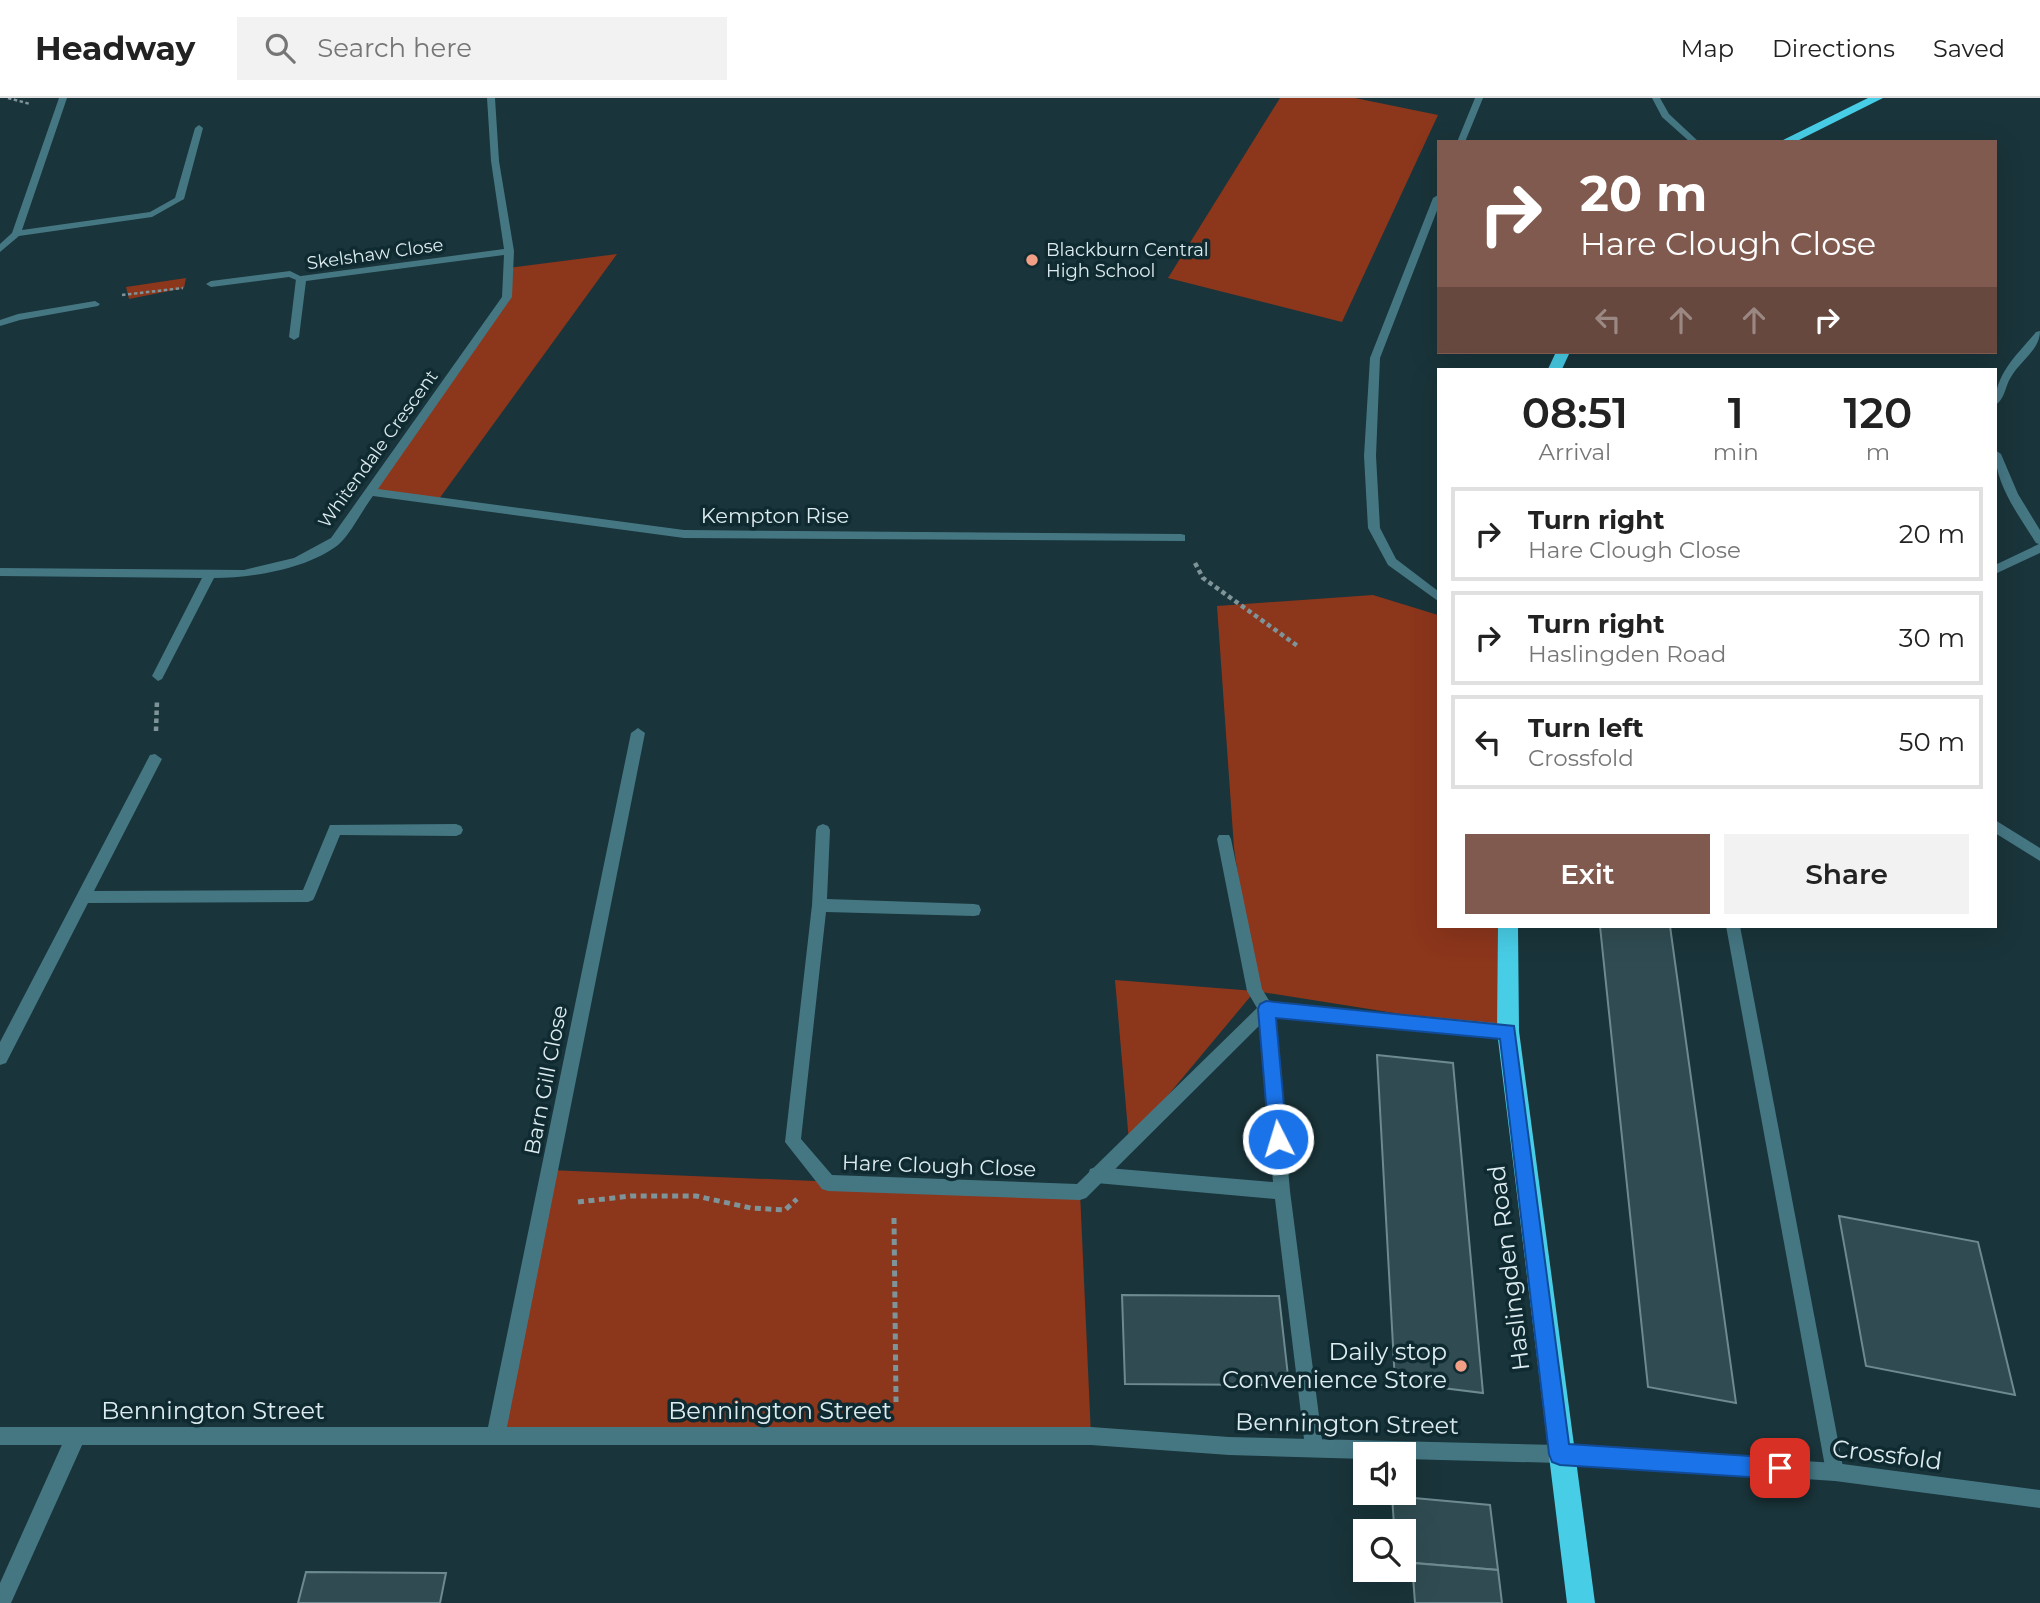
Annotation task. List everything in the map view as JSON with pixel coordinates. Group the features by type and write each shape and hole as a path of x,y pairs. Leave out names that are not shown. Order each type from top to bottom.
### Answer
{"highway":[{"path":"1789,140 1877,98"},
{"name":"Haslingden Road","path":"1508,928 1508,1031 1581,1603"}],"street":[{"path":"0,249 16,234 63,98"},
{"name":"Whitendale Crescent","path":"0,572 244,574 306,556 335,541 508,297 509,251 495,161 491,98"},
{"path":"1462,140 1479,98"},
{"path":"1656,98 1665,115 1693,140"},
{"path":"16,234 152,214 179,199 199,128"},
{"path":"1437,201 1375,358 1370,456 1374,528 1392,562 1437,596"},
{"name":"Skelshaw Close","path":"293,337 301,279 509,251"},
{"path":"211,285 290,274 301,279"},
{"path":"0,323 18,317 95,304"},
{"path":"1997,397 2006,376 2040,334"},
{"path":"1997,459 2012,494 2040,540"},
{"name":"Kempton Rise","path":"372,492 684,534 1181,538"},
{"path":"1997,569 2040,548"},
{"path":"158,676 210,575"},
{"name":"Barn Gill Close","path":"496,1435 638,733"},
{"path":"0,1058 155,759"},
{"path":"1997,827 2040,855"},
{"path":"84,897 308,895 335,829 456,831"},
{"name":"Hare Clough Close","path":"823,830 819,905 793,1142 828,1183 1080,1192 1266,1009"},
{"path":"1224,839 1255,991 1266,1009 1282,1191 1314,1447"},
{"path":"819,905 974,910"},
{"path":"1733,928 1835,1472"},
{"path":"1266,1009 1508,1031"},
{"path":"1096,1175 1282,1191"},
{"name":"Bennington Street","path":"0,1436 1091,1436 1229,1446 1560,1454"},
{"path":"1,1603 76,1436"},
{"name":"Crossfold","path":"1560,1454 1835,1472 2040,1499"}],"path":[{"path":"95,304 120,295 211,285"},
{"path":"1181,538 1203,578 1299,647"},
{"path":"155,759 158,676"},
{"path":"894,1186 896,1436"},
{"path":"542,1206 631,1196 696,1196 751,1208 785,1210 801,1196"}],"shaded area":[{"path":"1280,98 1355,98 1438,115 1342,322 1168,278"},
{"path":"617,254 439,499 372,492 507,297 508,268"},
{"path":"186,278 184,288 129,299 126,287"},
{"path":"1373,595 1437,615 1437,928 1508,928 1508,1031 1255,991 1234,848 1217,606"},
{"path":"1115,980 1255,991 1129,1142"},
{"path":"549,1170 1080,1192 1091,1436 496,1435"}],"building":[{"path":"1600,928 1670,928 1736,1403 1648,1387"},
{"path":"1377,1055 1453,1063 1483,1393 1395,1382"},
{"path":"1839,1216 1978,1242 2015,1395 1866,1366"},
{"path":"1122,1295 1279,1296 1289,1385 1125,1384"},
{"path":"1416,1498 1490,1505 1498,1570 1416,1563 1416,1519 1394,1519 1393,1505 1416,1505"},
{"path":"1416,1563 1498,1570 1502,1603 1415,1603 1413,1582 1416,1582"},
{"path":"306,1572 446,1573 440,1603 298,1603"}],"place":[{"name":"Blackburn Central High School","path":"1032,260"},
{"name":"Daily stop Convenience Store","path":"1461,1366"}],"route":[{"path":"1278,1139 1266,1009 1508,1031 1560,1454 1780,1468"}]}
